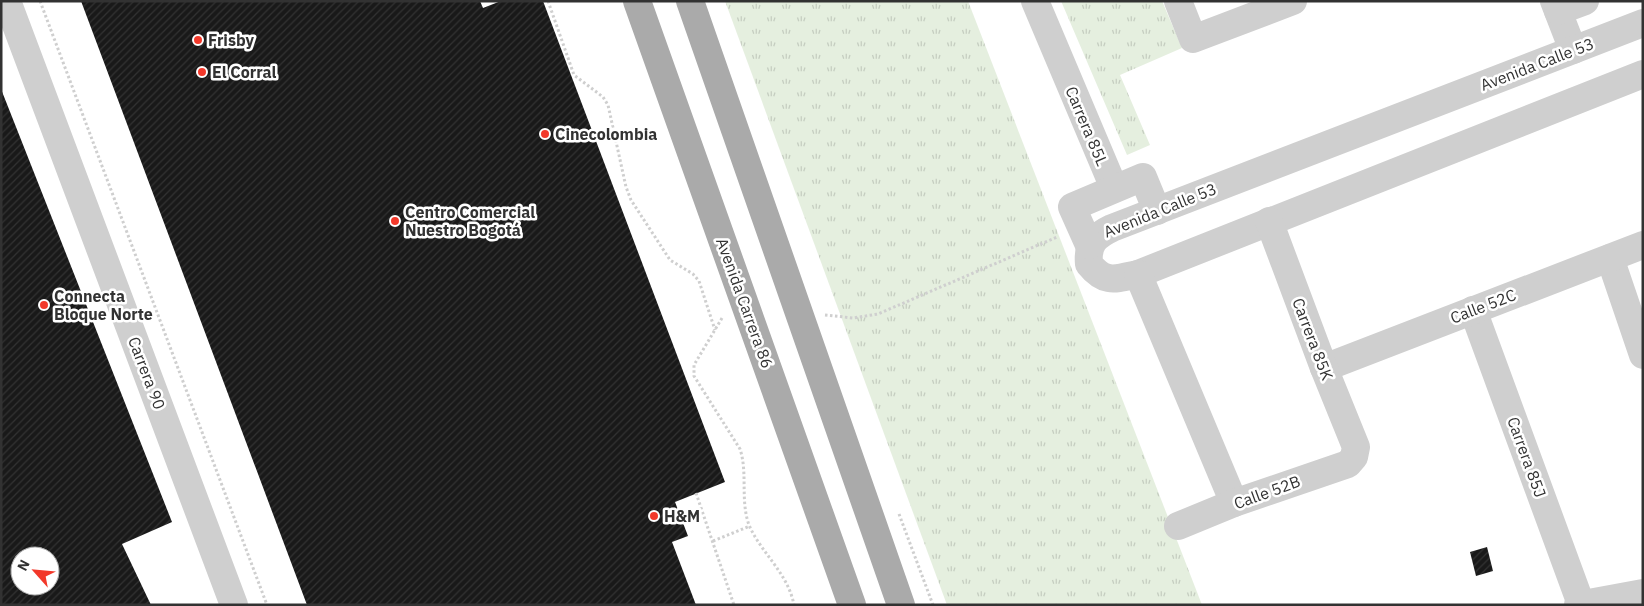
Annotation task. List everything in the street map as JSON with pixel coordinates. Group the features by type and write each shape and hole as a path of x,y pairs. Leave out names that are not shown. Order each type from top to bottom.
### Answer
{"main road":[{"name":"Avenida Carrera 86","path":"637,1 852,605"},
{"path":"690,1 901,605"}],"street":[{"name":"Carrera 90","path":"7,1 234,605"},
{"name":"Carrera 85L","path":"1035,1 1114,188"},
{"path":"1178,1 1193,39 1293,1"},
{"path":"1573,50 1556,6 1585,1"},
{"name":"Avenida Calle 53","path":"1643,23 1157,210 1098,235 1085,236 1089,264 1096,273 1113,280 1138,274 1643,74"},
{"path":"1085,236 1072,207 1143,177 1157,210"},
{"name":"Carrera 85K","path":"1269,221 1324,368 1356,446 1354,457"},
{"name":"Calle 52C","path":"1324,368 1643,245"},
{"path":"1610,258 1643,355"},
{"path":"1138,274 1234,503"},
{"name":"Carrera 85J","path":"1473,310 1579,604"},
{"name":"Calle 52B","path":"1178,526 1234,503 1348,464 1354,457"},
{"path":"1579,604 1643,593"}],"path":[{"path":"40,1 266,605"},
{"path":"548,1 574,75 603,97 608,105 626,187 634,206 670,260 693,274 699,281 715,330"},
{"path":"824,314 853,318 878,314 1085,236"},
{"path":"722,318 694,365 694,376 740,449 743,459 745,504 750,526 786,580 794,605"},
{"path":"696,493 734,605"},
{"path":"713,541 750,526"}],"green space":[{"path":"725,1 968,1 1202,605 947,605"},
{"path":"1061,1 1162,1 1182,48 1120,75 1150,145 1127,155"}],"building":[{"name":"Centro Comercial Nuestro Bogotá","path":"81,1 480,1 483,8 501,1 543,1 725,482 675,502 688,536 672,542 696,605 307,605"},
{"name":"Connecta Bloque Norte","path":"1,89 172,522 122,544 151,605 1,605"},
{"path":"1487,547 1493,571 1476,576 1470,552"}],"place":[{"name":"Frisby","path":"198,40"},
{"name":"El Corral","path":"202,72"},
{"name":"Cinecolombia","path":"545,134"},
{"name":"Centro Comercial Nuestro Bogotá","path":"395,221"},
{"name":"Connecta Bloque Norte","path":"44,305"},
{"name":"H&M","path":"654,516"}]}
